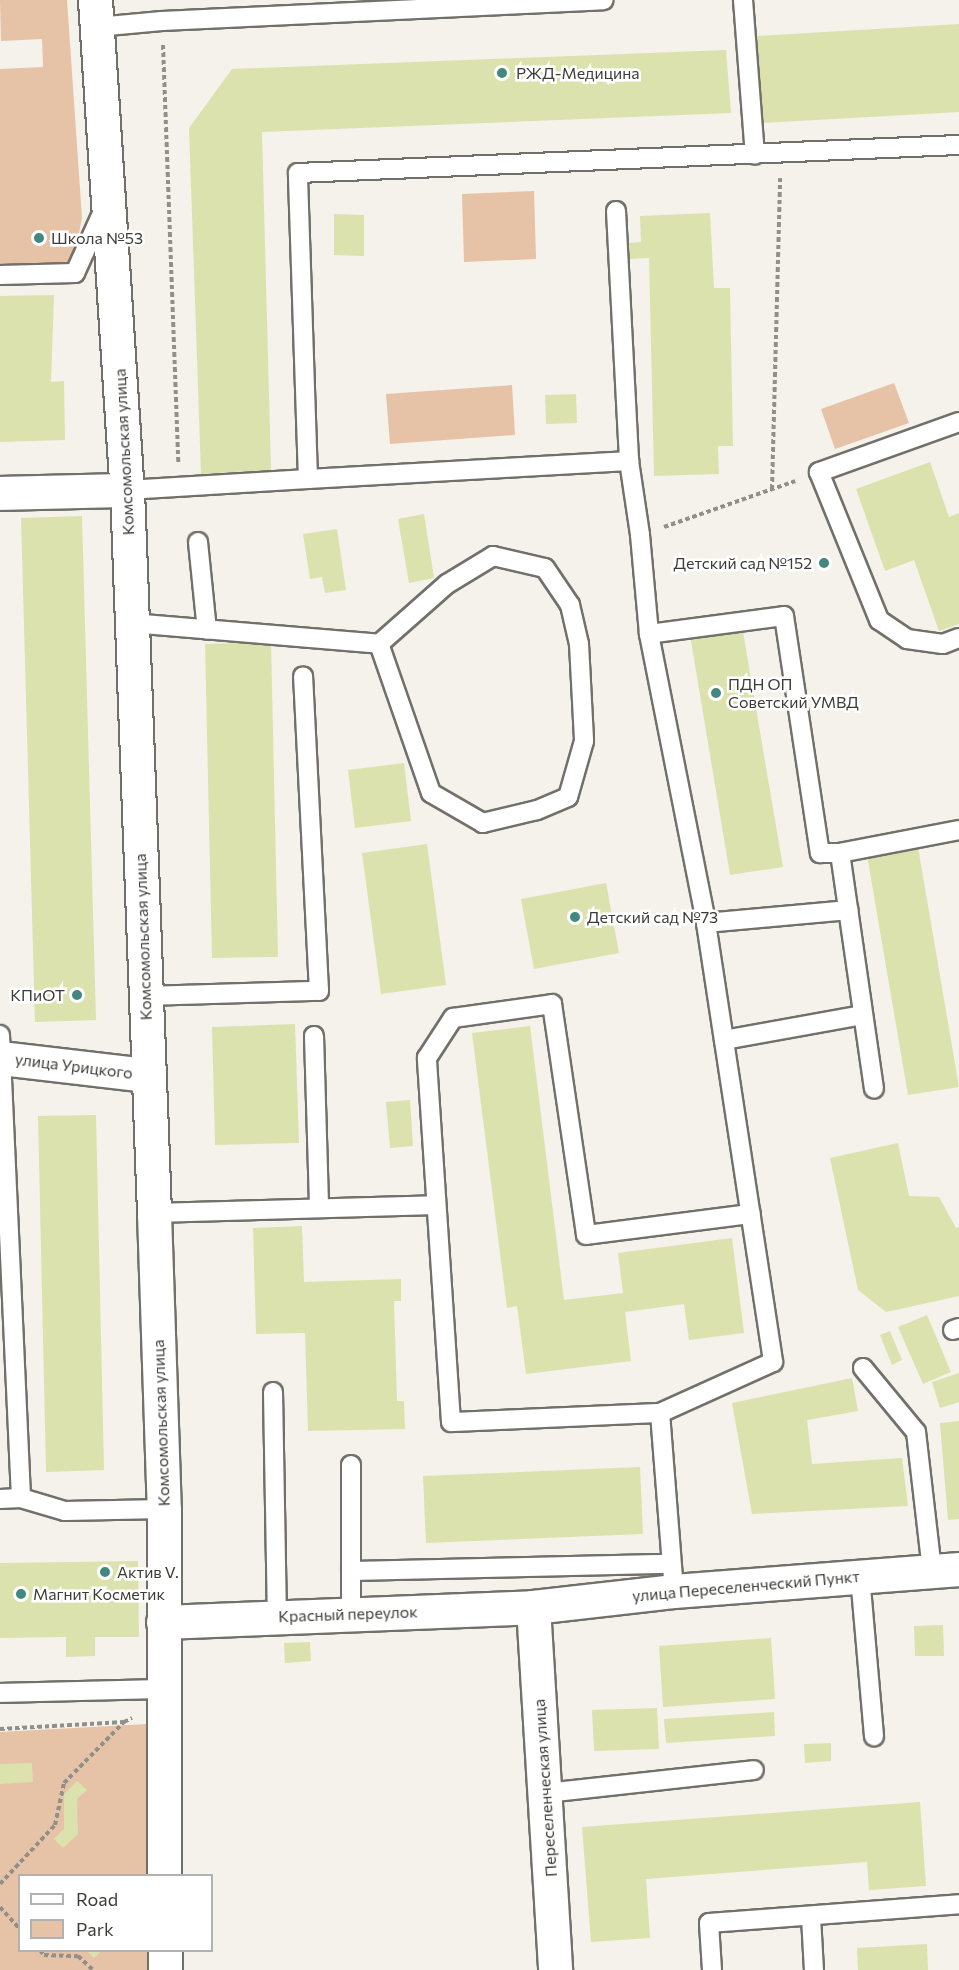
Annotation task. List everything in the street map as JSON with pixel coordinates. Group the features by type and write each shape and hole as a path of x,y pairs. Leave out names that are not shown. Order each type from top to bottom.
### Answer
{"street":[{"name":"Комсомольская улица","path":"96,13 127,490 154,1213 164,1509 164,1874"},
{"path":"0,493 127,490"},
{"name":"улица Урицкого","path":"1,1050 148,1075"},
{"name":"улица Переселенческий Пункт","path":"533,1607 673,1577 860,1576 946,1570"},
{"name":"Красный переулок","path":"164,1622 533,1607"},
{"name":"Переселенческая улица","path":"533,1607 555,1970"},
{"path":"165,1952 165,1970"}],"lane":[{"path":"96,13 162,21 604,0"},
{"path":"743,0 754,155"},
{"path":"308,479 298,173 959,145"},
{"path":"0,275 75,273 108,199"},
{"path":"616,211 629,461 640,535 649,634 706,923 751,1214 773,1362 660,1413 451,1422 427,1058 453,1018 552,1004 586,1235 751,1214"},
{"path":"959,422 819,472 879,620 907,639 943,644 959,638"},
{"path":"127,490 629,461"},
{"path":"198,542 207,630"},
{"path":"131,623 379,644 447,584 492,556 545,568 570,605 579,644 584,741 568,797 537,810 483,823 431,793 379,644"},
{"path":"649,634 784,616 820,853 840,854 959,830"},
{"path":"146,996 319,991 303,676"},
{"path":"840,854 874,1089"},
{"path":"706,923 848,910"},
{"path":"724,1040 863,1015"},
{"path":"315,1036 319,1208"},
{"path":"1,1050 7,1311 21,1498"},
{"path":"154,1213 436,1205"},
{"path":"863,1368 916,1432 946,1570"},
{"path":"273,1392 277,1616"},
{"path":"351,1571 673,1577 660,1413"},
{"path":"351,1465 351,1615"},
{"path":"0,1498 21,1498 64,1511 164,1509"},
{"path":"860,1576 874,1736"},
{"path":"0,1693 163,1700"},
{"path":"546,1793 754,1770"},
{"path":"712,1970 709,1923 959,1904"},
{"path":"811,1917 814,1970"}],"path":[{"path":"162,21 179,488"},
{"path":"772,489 780,153"},
{"path":"640,535 819,472"},
{"path":"0,1884 55,1825 63,1783 124,1722 163,1700"},
{"path":"0,1729 124,1722"},
{"path":"0,1907 18,1927"},
{"path":"42,1952 44,1955 78,1956 93,1970"}],"green space":[{"path":"0,0 67,0 82,218 74,258 62,266 0,268 0,69 43,67 42,39 1,41"},
{"path":"534,191 536,259 464,262 462,194"},
{"path":"894,383 909,423 835,449 821,409"},
{"path":"512,385 515,435 390,444 386,394"},
{"path":"147,1724 147,1874 18,1874 18,1952 147,1952 147,1970 0,1970 0,1732"}],"building":[{"path":"959,24 959,112 762,123 757,36"},
{"path":"726,50 731,113 262,132 271,470 201,474 189,128 232,69"},
{"path":"710,213 714,288 730,288 733,446 718,446 719,474 654,476 649,258 628,259 627,243 641,242 640,216"},
{"path":"334,214 364,215 364,256 334,255"},
{"path":"54,295 51,382 64,381 65,440 0,442 0,296"},
{"path":"576,394 577,423 546,424 545,395"},
{"path":"930,462 949,517 959,513 959,624 939,631 914,560 885,571 856,489"},
{"path":"424,514 434,578 409,583 398,519"},
{"path":"82,516 96,1020 35,1022 21,518"},
{"path":"337,529 346,590 325,593 322,577 310,579 303,534"},
{"path":"742,626 783,867 730,875 690,635"},
{"path":"271,642 278,957 212,958 205,644"},
{"path":"404,763 411,821 355,828 348,770"},
{"path":"427,844 446,985 381,994 362,853"},
{"path":"918,847 959,1087 908,1095 867,855"},
{"path":"606,883 619,953 534,969 521,899"},
{"path":"295,1024 299,1143 215,1145 212,1027"},
{"path":"530,1026 564,1300 623,1293 618,1253 732,1238 744,1333 689,1340 684,1304 625,1312 631,1361 526,1374 517,1306 507,1308 472,1033"},
{"path":"410,1100 413,1146 390,1148 386,1102"},
{"path":"96,1115 104,1470 46,1472 38,1116"},
{"path":"898,1143 909,1196 939,1197 956,1228 959,1227 959,1296 886,1312 858,1290 830,1158"},
{"path":"302,1226 304,1282 401,1279 401,1301 394,1301 397,1401 404,1401 405,1429 308,1431 305,1333 256,1334 253,1228"},
{"path":"927,1315 951,1372 923,1384 898,1327"},
{"path":"890,1331 902,1360 892,1365 880,1335"},
{"path":"959,1373 959,1402 940,1408 932,1382"},
{"path":"852,1378 858,1411 807,1420 812,1464 902,1458 908,1506 752,1514 732,1403"},
{"path":"959,1421 959,1519 948,1520 940,1423"},
{"path":"640,1467 643,1534 426,1543 423,1476"},
{"path":"138,1561 139,1637 95,1637 95,1656 66,1657 66,1637 0,1638 0,1563"},
{"path":"943,1625 944,1656 915,1656 914,1626"},
{"path":"771,1638 775,1699 663,1707 659,1646"},
{"path":"310,1642 311,1661 285,1663 284,1643"},
{"path":"657,1708 659,1749 594,1751 592,1710"},
{"path":"774,1712 775,1736 666,1743 664,1719"},
{"path":"831,1743 831,1761 805,1763 804,1744"},
{"path":"32,1763 33,1782 0,1784 0,1764"},
{"path":"77,1781 87,1790 77,1799 78,1834 63,1848 54,1839 64,1829 64,1794"},
{"path":"920,1802 926,1886 869,1890 867,1862 646,1879 650,1938 591,1942 582,1827"},
{"path":"927,1944 928,1970 858,1970 857,1948"},
{"path":"88,1952 100,1952 94,1958"}],"place":[{"name":"РЖД-Медицина","path":"502,73"},
{"name":"Школа №53","path":"39,238"},
{"name":"Детский сад №152","path":"824,563"},
{"name":"ПДН ОП Советский УМВД","path":"716,693"},
{"name":"Детский сад №73","path":"575,917"},
{"name":"КПиОТ","path":"77,995"},
{"name":"Актив V.","path":"105,1572"},
{"name":"Магнит Косметик","path":"21,1594"}]}
